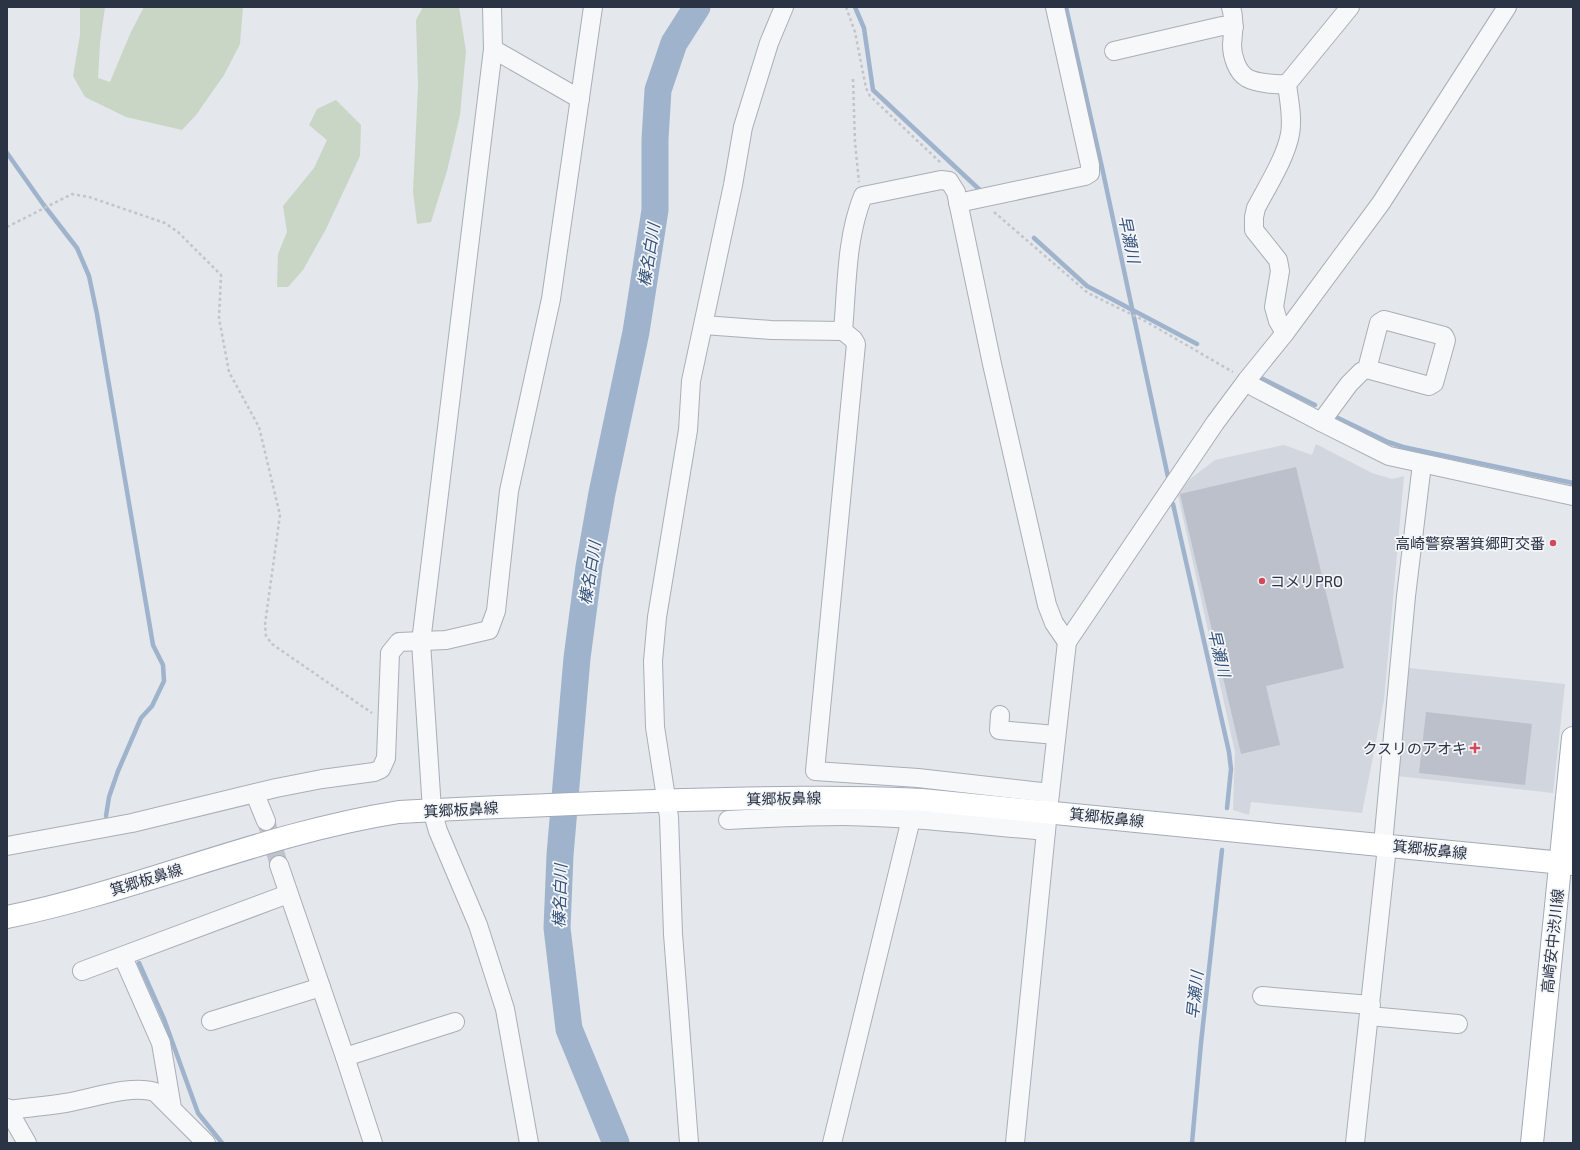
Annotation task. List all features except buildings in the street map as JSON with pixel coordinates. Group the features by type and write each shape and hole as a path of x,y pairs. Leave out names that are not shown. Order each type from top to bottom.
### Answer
{"main road":[{"name":"高崎安中渋川線","path":"1532,1143 1566,863 1573,738"},
{"name":"箕郷板鼻線","path":"7,917 74,901 328,825 399,812 661,800 862,797 922,800 1566,863"}],"street":[{"path":"492,7 493,49 421,642 432,810 438,831 478,925 505,1009 529,1143"},
{"path":"7,846 132,823 322,779 374,772 381,769 386,758 390,653 399,642 446,640 489,630 496,610 509,491 551,299 593,7"},
{"path":"689,1143 673,934 669,817 661,800 655,727 653,661 657,617 688,430 691,381 733,185 743,127 769,43 784,7"},
{"path":"957,198 1085,176 1090,173 1090,165 1055,7"},
{"path":"1231,7 1234,27 1232,46 1238,69 1247,78 1274,85 1287,84 1350,7"},
{"path":"1016,1143 1048,812 1067,642 1216,423 1243,378 1285,333 1381,203 1507,7"},
{"path":"1114,50 1222,26 1234,27"},
{"path":"493,49 580,99"},
{"path":"1285,333 1278,321 1274,307 1280,271 1278,260 1254,230 1254,217 1256,208 1287,148 1291,134 1292,118 1287,84"},
{"path":"843,331 849,253 857,210 863,196 941,180 949,181 957,198 1047,605 1054,622 1067,642"},
{"path":"1320,422 1349,384 1366,369 1379,323 1384,320 1444,336 1446,340 1434,383 1430,386 1366,369"},
{"path":"704,325 771,330 843,331 853,339 856,344 815,771 918,778 1048,812"},
{"path":"1243,378 1254,387 1389,456 1422,464 1492,477 1573,496"},
{"path":"1356,1143 1386,856 1383,844 1406,596 1422,464"},
{"path":"1000,715 999,730 1056,735"},
{"path":"256,794 266,821"},
{"path":"728,820 837,816 911,819 1048,812"},
{"path":"832,1143 911,819"},
{"path":"279,865 373,1143"},
{"path":"82,971 123,957 288,894"},
{"path":"123,957 161,1042 172,1108"},
{"path":"211,1021 321,987"},
{"path":"1262,996 1370,1010 1458,1024"},
{"path":"345,1057 455,1022"},
{"path":"27,1143 7,1109 65,1103 128,1091 147,1089 155,1092 206,1143"}],"path":[{"path":"846,7 855,32 866,88 870,96 947,168"},
{"path":"853,78 855,143 860,193 863,196"},
{"path":"7,227 72,194 89,197 165,223 178,232 221,275 219,318 229,372 259,427 280,515 265,624 266,636 272,644 377,716 388,716"},
{"path":"991,209 1088,293 1145,321 1243,378"}],"shaded area":[{"path":"1316,444 1372,473 1392,479 1404,476 1384,700 1362,813 1251,802 1249,815 1233,810 1235,752 1178,495 1190,479 1215,460 1284,445 1312,455"},
{"path":"1409,668 1565,684 1553,793 1397,776"}],"green space":[{"path":"80,7 105,7 100,43 98,78 110,82 130,34 144,7 243,7 240,44 224,75 196,115 182,130 126,117 85,97 73,76 80,35"},
{"path":"423,7 459,7 466,51 460,115 447,171 431,222 417,224 413,192 418,86 416,20"},
{"path":"336,100 361,125 360,156 326,229 303,270 288,287 277,287 278,254 287,232 283,206 314,168 327,140 309,125 317,109"}],"waterway":[{"name":"榛名白川","path":"616,1143 569,1029 557,928 560,855 577,658 589,567 602,493 636,332 655,210 655,139 658,90 674,43 697,7"},
{"path":"855,7 864,28 873,90 982,192"},
{"name":"早瀬川","path":"1066,7 1168,477"},
{"path":"7,153 43,204 77,248 89,276 97,314 153,645 163,665 164,681 152,706 141,718 118,771 109,797 106,816"},
{"path":"1034,238 1087,286 1197,344"},
{"path":"1261,378 1315,405"},
{"path":"1338,418 1388,442 1403,447 1573,483"},
{"name":"早瀬川","path":"1173,504 1229,752 1231,769 1227,808"},
{"name":"早瀬川","path":"1192,1143 1201,1043 1222,850"},
{"path":"139,963 164,1019 198,1113 222,1143"}],"tunnel":[{"path":"266,821 279,865"}],"place":[{"name":"高崎警察署箕郷町交番","path":"1553,543"},
{"name":"コメリPRO","path":"1262,581"},
{"name":"クスリのアオキ","path":"1475,748"}]}
